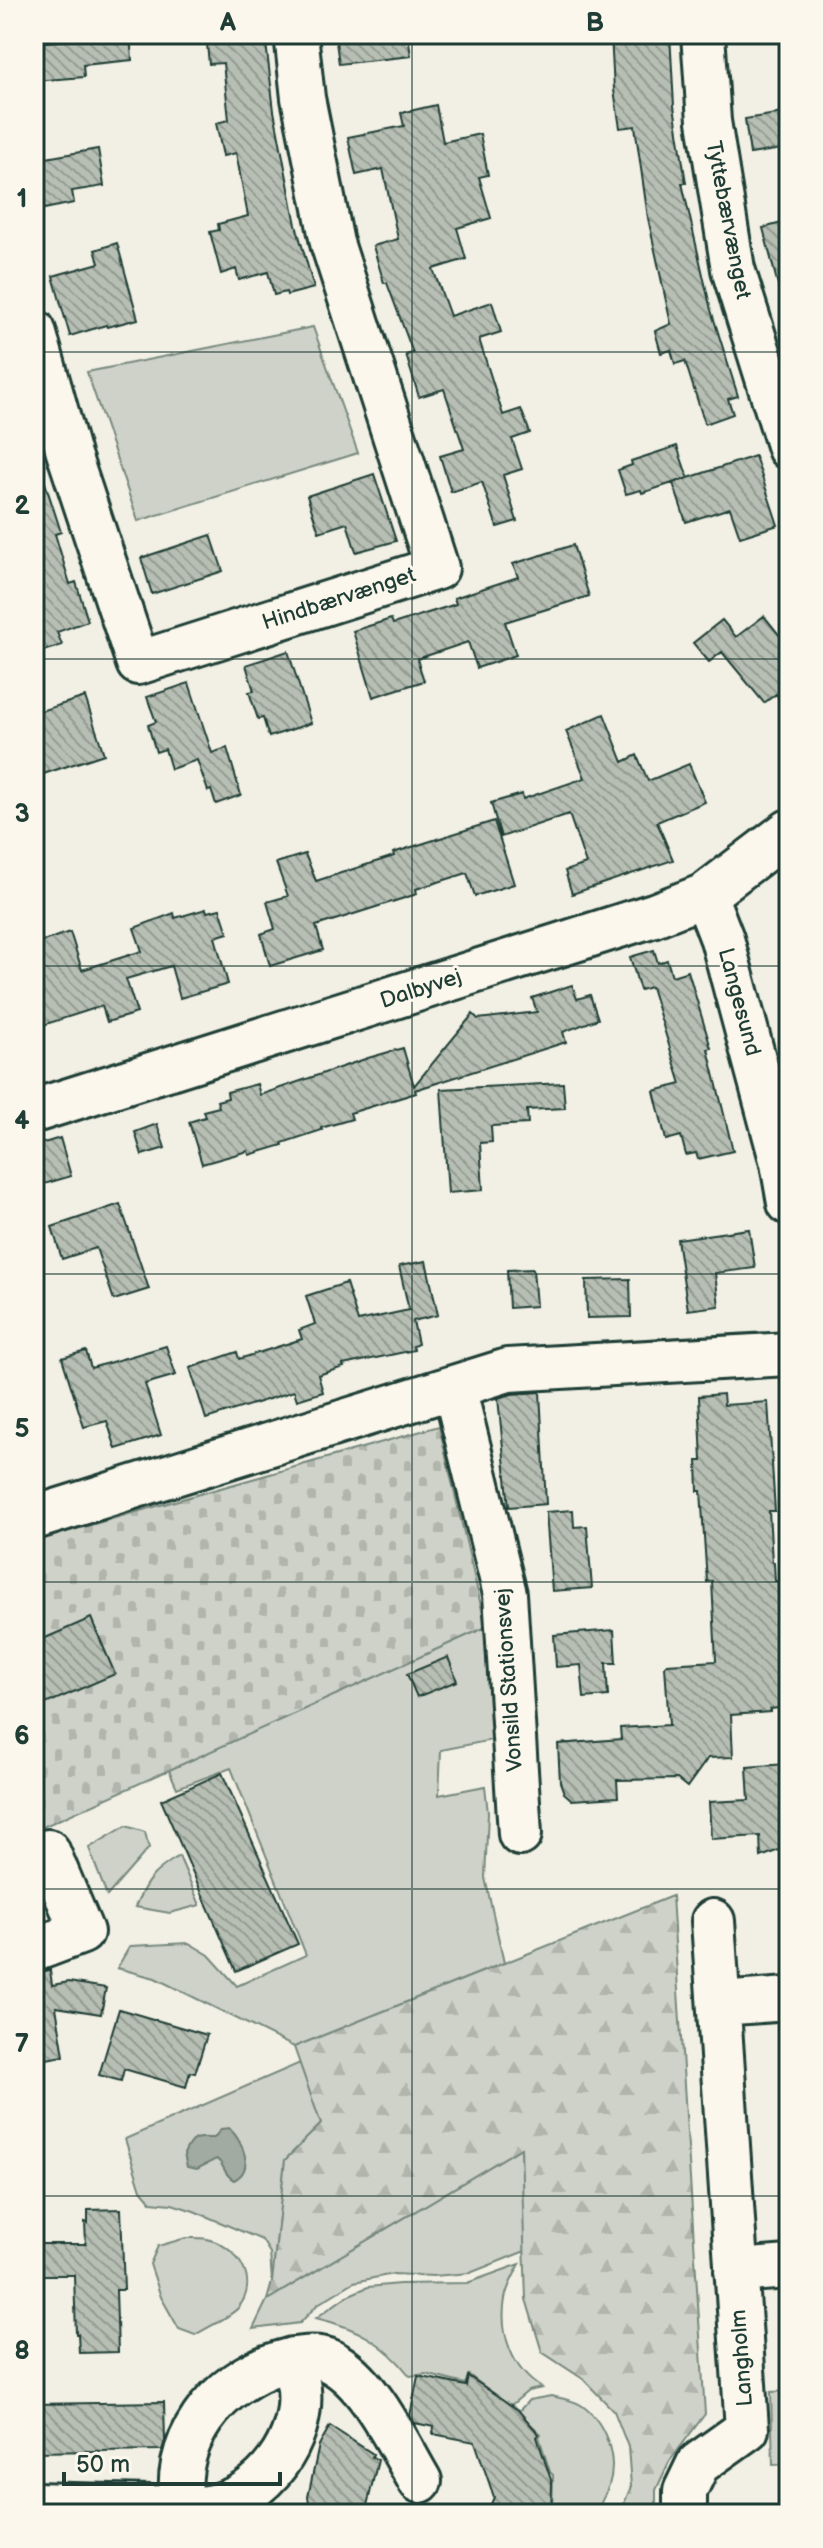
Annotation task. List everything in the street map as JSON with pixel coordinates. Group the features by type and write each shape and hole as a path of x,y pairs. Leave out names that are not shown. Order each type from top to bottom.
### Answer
{"street":[{"name":"Hindbærvænget","path":"34,331 69,455 138,663 437,568 332,243 303,98 296,34"},
{"name":"Tyttebærvænget","path":"703,34 709,121 733,269 789,448"},
{"name":"Dalbyvej","path":"34,1111 654,915 705,895 789,831"},
{"name":"Langesund","path":"705,895 722,939 782,1163 789,1203"},
{"path":"34,1518 508,1370 789,1354"},
{"name":"Vonsild Stationsvej","path":"454,1387 505,1594 520,1834"},
{"path":"34,1950 82,1932 48,1851"},
{"name":"Langholm","path":"685,2514 685,2491 698,2464 747,2429 713,1921"},
{"path":"719,2004 789,1999"},
{"path":"736,2271 789,2267"},
{"path":"34,2504 102,2510 183,2511 213,2506 242,2495 267,2476 286,2450 297,2421 299,2389 292,2359"},
{"path":"183,2511 181,2478 187,2449 199,2421 217,2398 239,2380 264,2367 292,2359 327,2359 347,2371 374,2403 420,2481"}],"green space":[{"path":"313,327 358,453 138,521 87,372"},
{"path":"439,1426 486,1627 34,1831 34,1541"},
{"path":"486,1627 492,1740 441,1750 439,1795 485,1786 488,1813 485,1878 504,1963 294,2047 155,1978 117,1968 130,1946 189,1943 209,1955 237,1986 306,1955 231,1768 177,1788 169,1770"},
{"path":"126,1826 145,1832 149,1848 107,1896 89,1848"},
{"path":"179,1856 200,1905 170,1913 135,1907 152,1877"},
{"path":"672,1896 705,2414 669,2462 656,2490 656,2514 620,2514 631,2486 628,2447 614,2411 583,2379 542,2352 526,2299 521,2148 267,2300 272,2282 285,2160 321,2124 294,2047"},
{"path":"300,2063 321,2124 285,2160 272,2282 270,2253 262,2240 194,2211 151,2202 141,2190 125,2139"},
{"path":"521,2148 525,2251 470,2273 433,2276 393,2274 354,2282 318,2304 300,2323 253,2329 267,2300"},
{"path":"186,2238 205,2238 221,2244 238,2259 247,2277 247,2288 238,2308 195,2335 179,2329 161,2297 150,2264 158,2246"},
{"path":"520,2264 505,2299 506,2337 523,2371 542,2388 528,2391 510,2406 469,2375 465,2384 426,2374 410,2376 390,2354 369,2338 345,2326 316,2318 347,2296 368,2287 467,2283"},
{"path":"789,2391 789,2464 773,2465 771,2392"},
{"path":"551,2396 581,2405 603,2430 612,2463 611,2474 595,2514 552,2514 553,2475 539,2437 541,2434 518,2412 529,2400"}],"shaded area":[{"path":"229,2128 245,2155 241,2175 234,2180 230,2178 216,2159 197,2169 187,2167 184,2154 193,2141 214,2138 221,2129"}],"building":[{"path":"94,34 130,34 132,60 83,65 84,77 34,81 34,43 95,38"},
{"path":"206,34 265,34 274,111 296,225 314,288 274,295 268,272 239,280 236,269 221,274 210,232 219,230 218,224 248,216 236,153 223,156 216,123 229,120 223,63 209,64"},
{"path":"335,34 408,34 411,56 339,64"},
{"path":"611,34 670,34 674,106 686,183 682,183 711,310 738,396 728,399 733,414 705,424 685,361 675,364 671,350 661,353 655,331 671,324 648,218 635,126 620,128"},
{"path":"436,105 443,142 480,134 488,175 479,177 491,218 457,228 466,259 433,269 450,316 492,302 501,332 479,339 503,415 521,409 530,433 512,439 522,469 503,475 517,521 497,527 482,482 451,492 440,456 464,449 444,389 419,397 406,355 413,353 387,283 384,283 373,246 398,239 383,169 356,175 348,137 404,126 401,113"},
{"path":"789,112 789,148 750,154 745,119"},
{"path":"98,149 104,186 72,191 74,203 44,209 42,197 37,198 34,160"},
{"path":"789,221 789,296 781,297 763,228"},
{"path":"117,243 138,319 70,336 53,276 99,263 95,250"},
{"path":"677,446 688,478 642,493 641,490 626,494 618,470 632,465 631,461"},
{"path":"755,456 778,525 740,537 730,508 686,522 673,483"},
{"path":"34,464 39,464 61,532 55,534 70,584 76,582 88,621 57,632 62,645 34,654"},
{"path":"374,474 396,541 356,552 347,523 319,532 307,496"},
{"path":"211,535 223,571 152,594 141,558"},
{"path":"573,545 589,596 505,622 516,655 477,668 468,642 417,659 424,681 373,697 353,631 391,619 393,624 456,604 454,598 518,577 513,564"},
{"path":"764,616 789,647 789,711 776,694 764,703 722,652 709,662 693,643 722,620 736,637"},
{"path":"288,651 311,723 269,737 263,718 258,719 249,692 254,691 246,665"},
{"path":"189,683 212,753 227,748 241,795 216,804 197,760 171,769 165,749 156,752 148,725 156,722 147,697"},
{"path":"85,697 104,754 34,777 34,713"},
{"path":"604,714 623,762 637,755 648,781 689,764 705,802 657,822 673,860 572,894 565,871 586,864 569,814 501,837 491,803 522,794 523,799 585,778 566,731"},
{"path":"494,821 514,884 475,896 467,873 416,889 417,894 316,926 323,950 270,966 261,934 275,929 267,902 288,896 276,863 305,854 316,881"},
{"path":"206,909 207,912 220,909 228,933 215,937 228,984 180,998 171,966 126,979 137,1013 107,1022 102,1006 34,1028 34,944 70,932 82,970 142,951 134,928 174,913 175,918"},
{"path":"654,950 658,963 667,960 672,976 688,971 711,1048 708,1049 733,1151 698,1159 696,1153 686,1155 681,1136 666,1140 654,1091 681,1084 651,987 640,990 630,957"},
{"path":"572,985 577,999 590,995 598,1019 563,1032 566,1042 350,1113 352,1119 321,1128 283,1145 202,1164 189,1122 205,1117 203,1111 219,1107 217,1101 228,1098 227,1092 257,1084 260,1095 403,1048 414,1086 473,1014 478,1019 537,1012 532,998"},
{"path":"563,1083 565,1108 527,1110 528,1124 491,1126 492,1142 480,1143 483,1190 448,1193 441,1089"},
{"path":"157,1124 165,1148 142,1155 135,1132"},
{"path":"60,1138 71,1176 34,1187 34,1146"},
{"path":"120,1204 149,1289 114,1300 96,1248 62,1259 52,1227"},
{"path":"749,1229 755,1268 715,1273 719,1306 688,1310 677,1239"},
{"path":"426,1261 438,1315 413,1321 418,1344 413,1346 414,1350 343,1365 318,1375 323,1392 297,1400 294,1391 206,1419 190,1368 237,1352 239,1359 302,1339 299,1330 315,1324 306,1296 346,1283 358,1321 409,1310 399,1266"},
{"path":"533,1269 536,1306 509,1308 507,1270"},
{"path":"630,1279 631,1317 587,1318 586,1280"},
{"path":"166,1346 176,1375 145,1384 161,1435 116,1449 107,1421 84,1427 62,1358 86,1351 91,1368"},
{"path":"540,1392 546,1504 509,1507 498,1398"},
{"path":"723,1394 724,1405 768,1402 775,1511 769,1511 772,1562 775,1581 778,1581 784,1681 789,1681 789,1707 731,1715 733,1757 708,1758 687,1787 677,1779 617,1780 618,1797 572,1800 564,1793 560,1782 558,1744 621,1739 620,1728 669,1725 665,1666 716,1661 712,1581 707,1582 697,1461 702,1461 699,1396"},
{"path":"573,1510 574,1527 587,1526 592,1588 552,1591 546,1512"},
{"path":"91,1618 115,1674 34,1709 34,1643"},
{"path":"614,1630 616,1663 606,1663 608,1696 584,1698 581,1665 556,1667 554,1635"},
{"path":"448,1657 457,1681 417,1697 407,1674"},
{"path":"786,1764 789,1846 761,1857 760,1836 711,1839 709,1802 749,1800 747,1767"},
{"path":"222,1773 298,1944 236,1971 161,1800"},
{"path":"50,1970 52,1985 69,1982 106,1988 101,2014 56,2007 64,2056 34,2061 34,1973"},
{"path":"119,2009 207,2035 195,2073 190,2072 186,2087 124,2069 121,2081 99,2075"},
{"path":"121,2209 124,2290 116,2290 118,2352 79,2353 74,2275 34,2275 34,2244 86,2244 88,2210"},
{"path":"418,2376 466,2386 468,2376 518,2410 539,2434 537,2437 552,2483 551,2514 487,2514 494,2497 475,2442 433,2434 434,2427 415,2423 410,2416"},
{"path":"164,2402 165,2441 162,2450 34,2452 34,2404"},
{"path":"330,2426 378,2460 365,2514 311,2514 308,2497 319,2445"}]}
